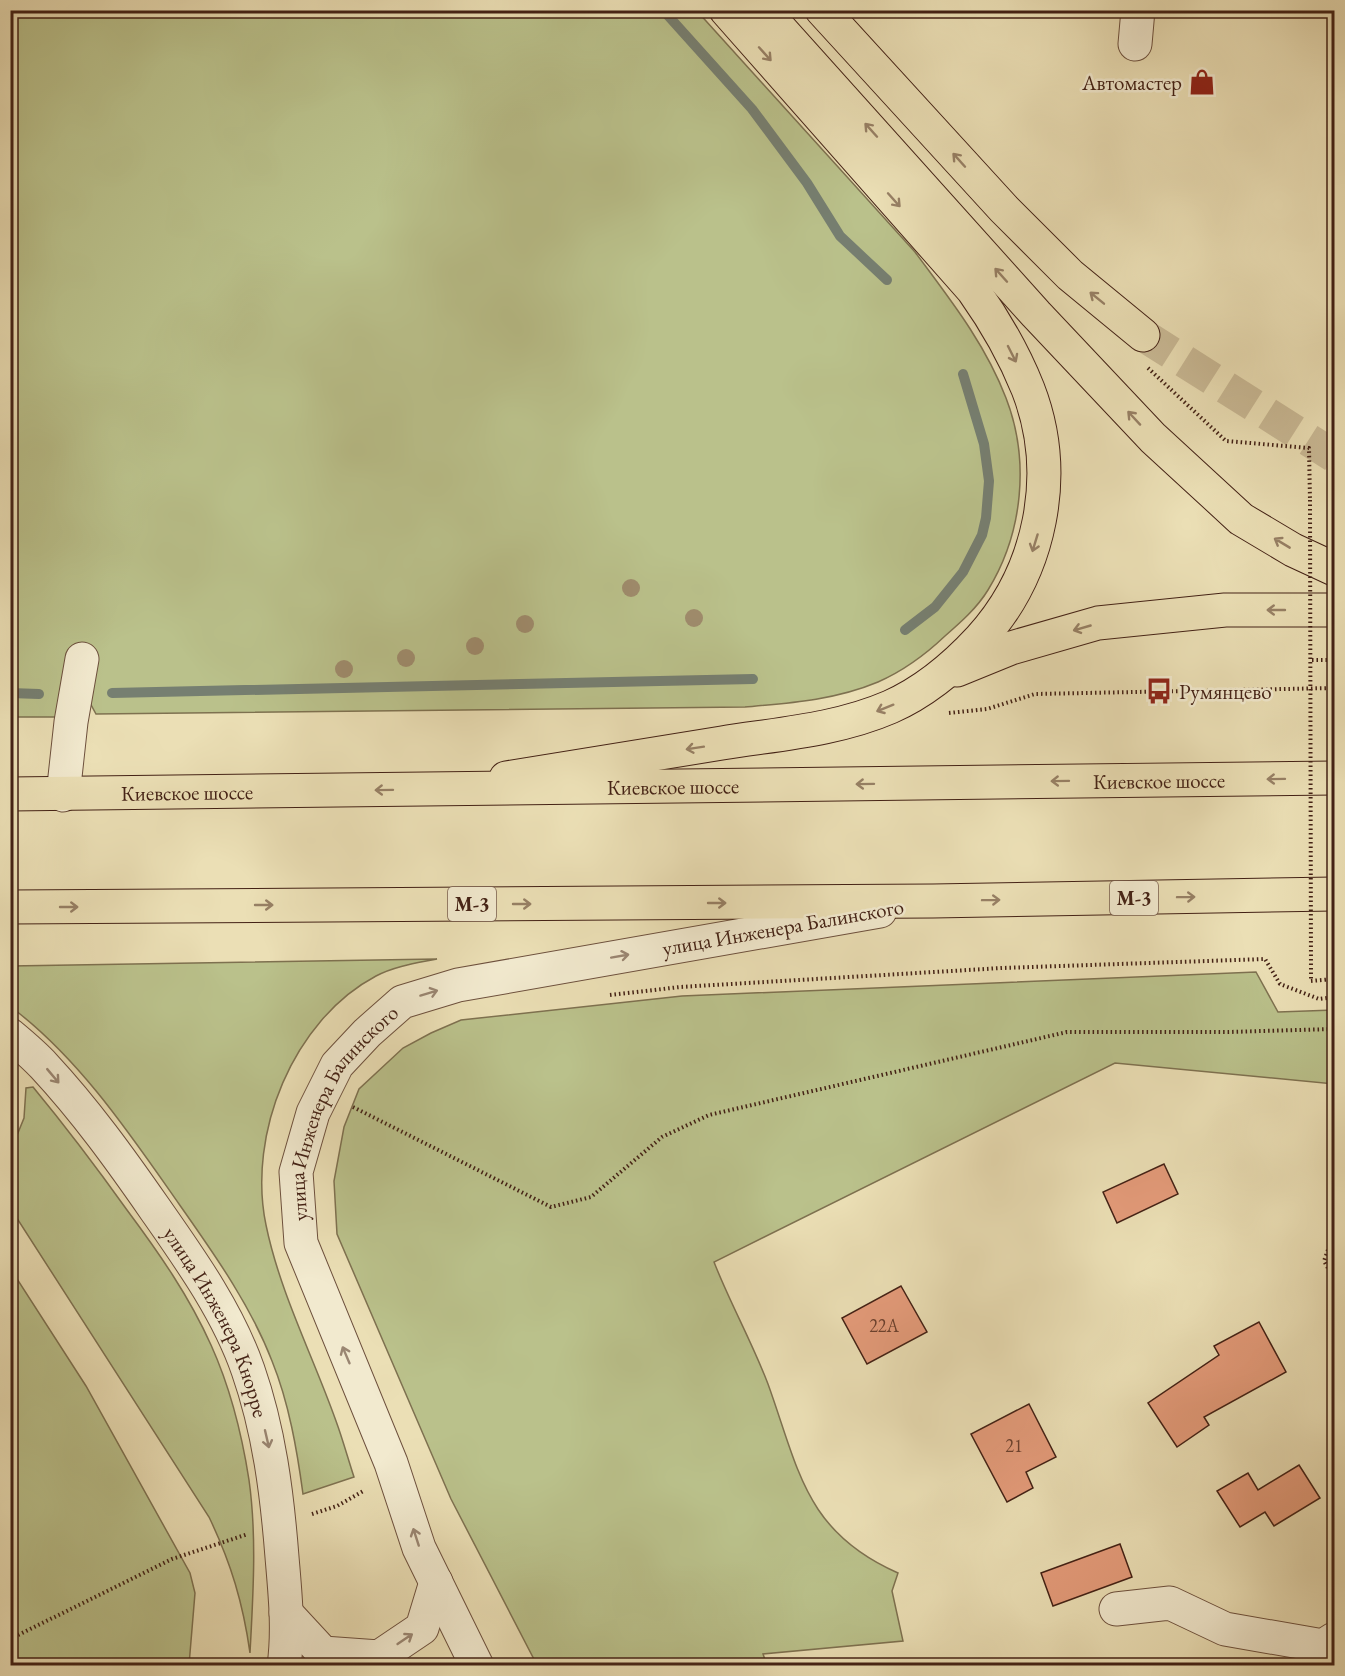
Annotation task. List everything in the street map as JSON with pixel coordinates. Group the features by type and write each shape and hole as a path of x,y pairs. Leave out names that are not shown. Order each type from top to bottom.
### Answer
{"main road":[{"path":"442,789 810,730 859,718 890,707 936,679 973,646 992,625 1022,578 1031,554 1042,509 1045,462 1029,391 1009,349 973,290 726,10"},
{"path":"763,10 1036,314 1153,438 1241,519 1293,550 1335,569"},
{"path":"822,10 1004,209 1070,275 1143,335"},
{"path":"936,679 1011,648 1098,623 1225,610 1335,610"},
{"name":"Киевское шоссе","path":"10,795 1335,778"},
{"name":"М-3","path":"10,907 933,902 1335,894"}],"street":[{"path":"1135,44 1138,10"},
{"path":"63,795 71,723 82,659"},
{"name":"улица Инженера Балинского","path":"477,1665 419,1548 391,1462 301,1244 296,1172 314,1113 337,1065 367,1033 402,1002 458,985 933,902"},
{"name":"улица Инженера Кнорре","path":"10,1035 43,1065 112,1150 196,1269 233,1334 248,1368 268,1443 280,1526 286,1613 287,1648 284,1665"},
{"path":"286,1613 323,1653 379,1657 422,1628 436,1582"},
{"path":"1116,1609 1170,1603 1225,1629 1323,1646 1335,1640"}],"path":[{"path":"1309,448 1312,660 1311,981 1335,979"},
{"path":"1312,660 1335,660"},
{"path":"940,714 987,709 1035,694 1335,688"},
{"path":"599,997 680,987 1002,968 1265,959 1280,984 1318,999 1335,997"},
{"path":"359,1110 552,1207 591,1197 662,1137 709,1115 1056,1034 1067,1032 1228,1032 1335,1029"},
{"path":"1335,1084 1332,1100 1335,1113"},
{"path":"1335,1233 1324,1261 1335,1278"},
{"path":"10,1639 172,1559"}],"green space":[{"path":"10,11 697,11 915,252 941,286 988,358 1014,422 1020,471 1019,496 1009,545 1000,568 984,597 937,643 905,668 878,682 846,693 796,702 745,707 96,714 90,703 56,717 11,717"},
{"path":"437,959 406,965 383,973 347,996 321,1021 300,1050 283,1083 271,1118 264,1154 262,1190 266,1225 280,1275 336,1421 354,1477 303,1494 295,1444 283,1393 263,1340 242,1299 142,1151 102,1098 59,1049 11,1007 11,966"},
{"path":"1256,972 1278,1012 1334,1010 1334,1084 1115,1063 714,1262 762,1368 798,1471 810,1495 824,1518 843,1538 867,1557 898,1573 892,1591 903,1641 763,1654 767,1665 537,1665 451,1499 337,1234 334,1181 344,1127 359,1089 403,1048 461,1020 682,996"},
{"path":"33,1087 93,1163 162,1259 193,1309 218,1361 230,1394 249,1480 254,1566 250,1653 235,1584 209,1517 11,1209 11,1150 24,1118 26,1088"},
{"path":"10,1268 86,1386 190,1573 195,1593 189,1665 11,1665"}],"building":[{"path":"1164,1164 1178,1194 1117,1223 1103,1192"},
{"path":"901,1286 927,1332 867,1364 842,1318"},
{"path":"1259,1322 1286,1372 1204,1417 1209,1425 1177,1447 1148,1403 1219,1355 1214,1346"},
{"path":"1029,1404 1056,1457 1026,1472 1033,1488 1007,1502 971,1434"},
{"path":"1299,1465 1320,1498 1274,1526 1265,1512 1240,1527 1217,1491 1248,1473 1258,1490"},
{"path":"1120,1544 1132,1577 1053,1606 1041,1573"}],"waterway":[{"path":"663,10 752,109 807,183 840,236 887,280"},
{"path":"905,630 935,607 963,572 982,535 986,518 989,481 984,444 963,374"},
{"path":"112,693 753,679"},
{"path":"10,693 39,694"}],"tunnel":[{"path":"1143,335 1334,456"}],"place":[{"name":"Автомастер","path":"1202,82"},
{"name":"Румянцево","path":"1159,691"}]}
